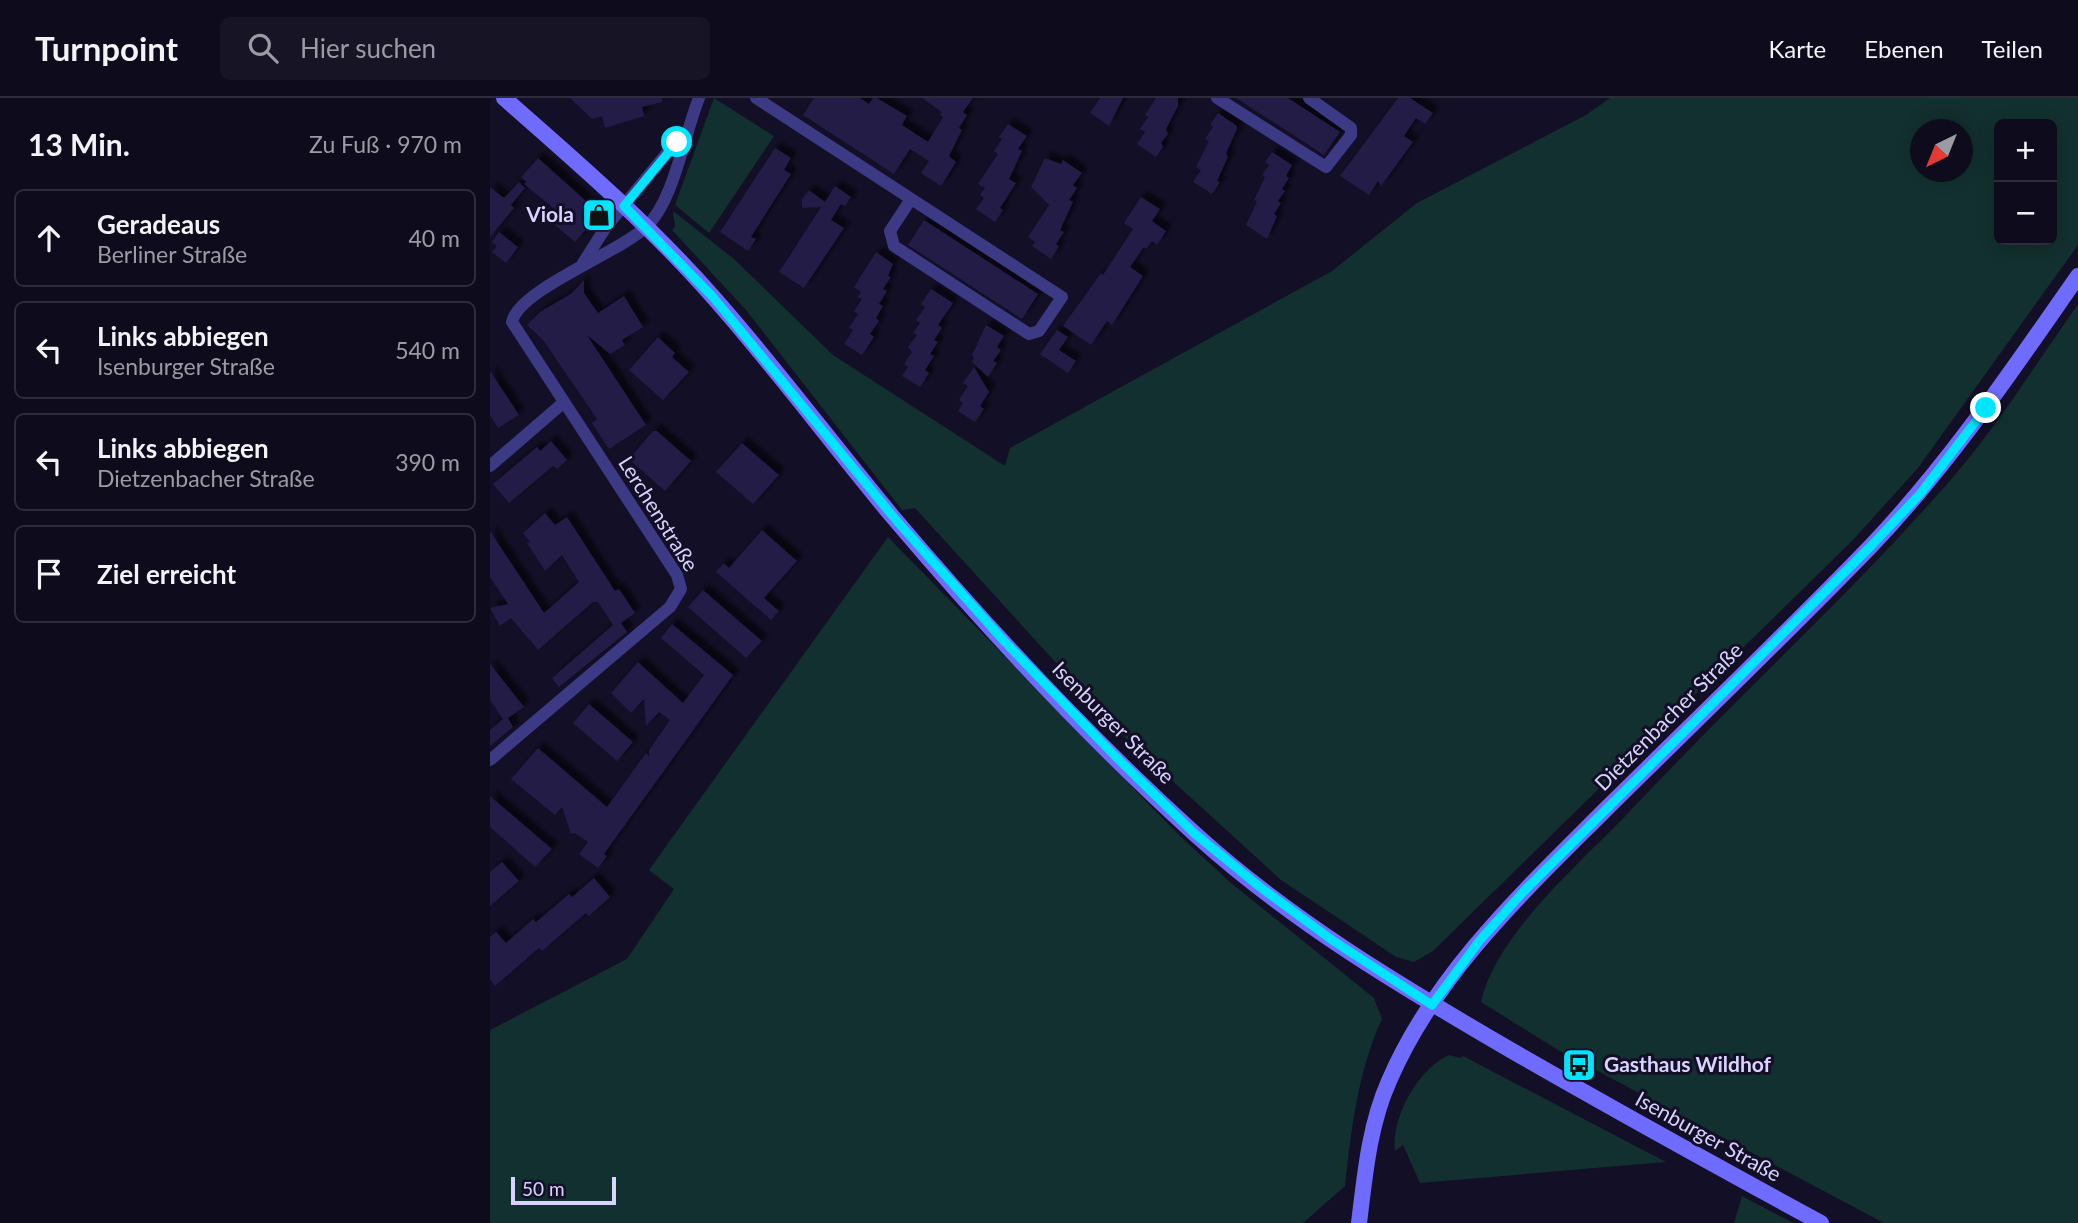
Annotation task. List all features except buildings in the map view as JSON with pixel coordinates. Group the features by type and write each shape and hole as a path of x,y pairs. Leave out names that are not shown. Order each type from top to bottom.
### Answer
{"main road":[{"name":"Isenburger Straße","path":"504,98 624,206 713,297 905,531 1004,641 1194,833 1260,887 1332,940 1432,1005 1821,1223"},
{"name":"Dietzenbacher Straße","path":"1359,1223 1367,1161 1381,1101 1402,1053 1432,1005 1480,940 1524,891 1835,583 1920,494 1986,408 2078,276"}],"street":[{"path":"646,227 658,214 670,188 699,98"},
{"path":"756,98 1062,297 1039,331 1029,334 894,246 890,231 911,199"},
{"path":"1217,98 1326,167 1351,135 1351,128 1309,98"},
{"name":"Lerchenstraße","path":"583,263 689,123"},
{"name":"Lerchenstraße","path":"490,760 670,607 681,589 677,575 512,322 521,306 583,263 600,258 646,227"},
{"path":"490,466 564,403"}],"green space":[{"path":"714,98 774,136 709,233 675,205"},
{"path":"1610,98 2078,98 2078,245 1918,468 1853,540 1433,951 1414,962 1396,957 1281,880 1119,732 915,508 902,510 746,310 672,230 675,227 673,211 734,259 833,355 1005,466 1010,448 1332,271 1417,203 1586,115"},
{"path":"2078,304 2078,1223 1884,1223 1558,1050 1481,1002 1490,976 1504,950 1544,899 1871,567 1948,483 1999,418"},
{"path":"888,537 1181,837 1231,883 1374,998 1382,1019 1361,1080 1345,1186 1303,1223 490,1223 490,1030 627,959 674,889 649,870"},
{"path":"1449,1055 1461,1058 1463,1056 1666,1162 1420,1183 1403,1145 1395,1151 1397,1124 1417,1083 1427,1071"},
{"path":"1742,1196 1793,1223 1734,1223"}],"place":[{"name":"Viola","path":"599,215"},
{"name":"Gasthaus Wildhof","path":"1579,1065"}],"route":[{"path":"677,142 624,206 713,297 896,520 1004,641 1194,833 1297,915 1432,1005 1480,940 1524,891 1826,592 1920,494 1986,408"}]}
